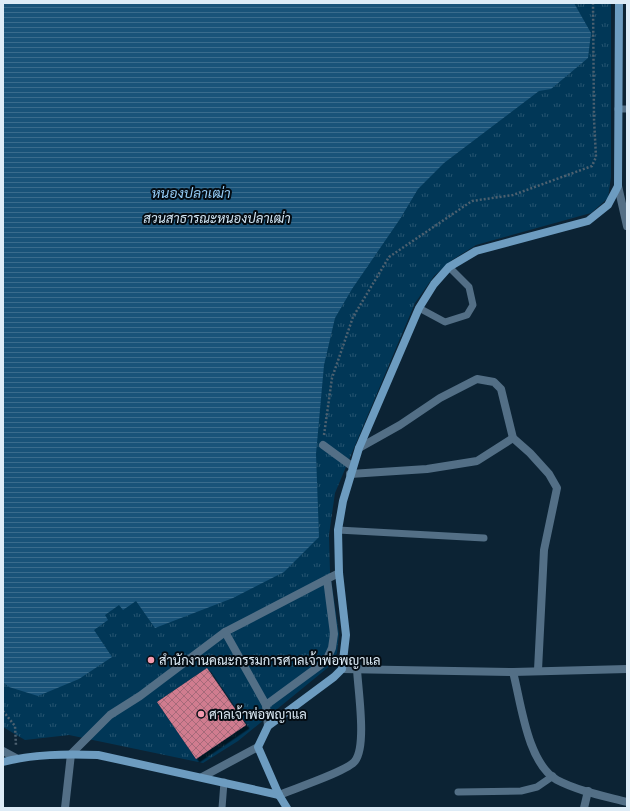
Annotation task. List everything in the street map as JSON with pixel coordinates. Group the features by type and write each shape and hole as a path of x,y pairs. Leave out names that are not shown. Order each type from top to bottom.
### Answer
{"street":[{"path":"619,3 618,186 625,207 627,226"},
{"path":"202,777 258,747 268,726 334,677 342,669 346,635 339,573 338,530 351,471 359,448 419,308 434,284 449,267 476,251 588,221 608,205 618,186"},
{"path":"359,448 400,425 440,398 477,379 494,382 501,388 512,438 530,453 550,474 557,488 544,550 538,670"},
{"path":"323,445 351,471 427,469 477,461 512,438"},
{"path":"65,808 71,754 110,715 140,696 225,632 339,573"},
{"path":"266,705 326,660 332,648 334,634 327,579"},
{"path":"225,632 266,705 268,726"},
{"path":"342,669 513,672 627,668"},
{"path":"3,762 16,758 71,754 98,755 279,795 354,763 360,754 361,735 357,669"},
{"path":"513,672 529,738 543,766 553,776 588,791 627,802"},
{"path":"258,747 279,795 288,808"},
{"path":"3,751 16,758"},
{"path":"584,808 588,791"}],"lane":[{"path":"618,109 627,109"},
{"path":"419,308 444,322 467,315 473,304 470,287 449,267"},
{"path":"338,530 484,538"},
{"path":"458,792 521,791 537,787 553,776"},
{"path":"222,808 224,782"}],"path":[{"path":"323,445 332,378 353,317 389,257 472,201 513,195 592,166 596,157 594,119 593,3"},
{"path":"3,711 15,726 16,758"}],"green space":[{"name":"หนองปลาเฒ่า","path":"3,3 611,3 611,177 608,198 591,213 476,245 452,260 434,276 415,303 335,493 329,535 330,572 339,634 337,653 331,665 238,741 203,763 69,735 25,740 3,727","holes":["207,668 246,725 196,759 157,702"]}],"water":[{"name":"หนองปลาเฒ่า","path":"3,3 574,3 591,33 588,58 551,89 539,91 444,163 418,189 400,219 352,289 335,318 324,365 316,454 319,537 284,572 233,598 155,628 136,601 123,610 119,605 105,615 108,620 94,630 112,657 79,679 38,696 9,687 3,682"}],"building":[{"name":"ศาลเจ้าพ่อพญาแล","path":"207,668 246,725 196,759 157,702"}],"place":[{"name":"สำนักงานคณะกรรมการศาลเจ้าพ่อพญาแล","path":"151,660"},
{"name":"ศาลเจ้าพ่อพญาแล","path":"201,714"}],"park label":[{"name":"สวนสาธารณะหนองปลาเฒ่า","path":"217,218"}]}
